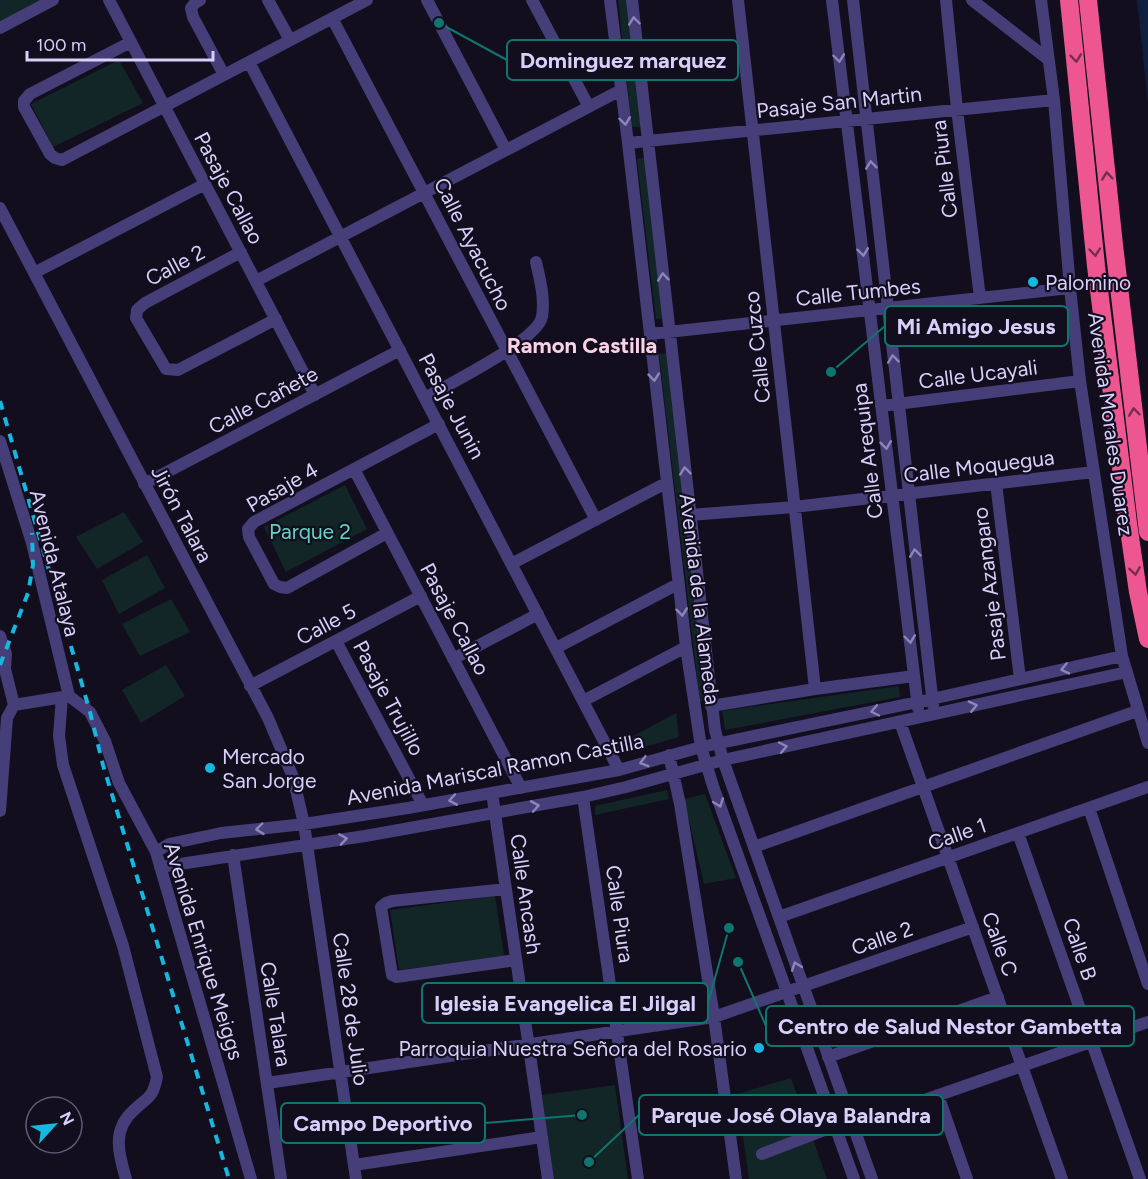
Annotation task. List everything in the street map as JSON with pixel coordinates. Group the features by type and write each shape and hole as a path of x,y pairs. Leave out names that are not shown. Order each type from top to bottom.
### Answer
{"highway":[{"name":"Avenida Morales Duarez","path":"1070,0 1097,278 1128,523 1138,592 1148,639"},
{"name":"Avenida Morales Duarez","path":"1088,0 1148,532"}],"street":[{"path":"0,28 53,0"},
{"name":"Pasaje Callao","path":"109,0 315,395"},
{"path":"200,0 191,9 193,17 224,75"},
{"path":"268,0 290,40"},
{"path":"131,42 30,94 24,101 24,106 50,154 55,158 62,160 332,18 353,3 367,0"},
{"path":"427,0 506,150"},
{"path":"532,0 589,107"},
{"name":"Avenida de la Alameda","path":"610,0 678,584 701,747 786,993 854,1179"},
{"name":"Avenida de la Alameda","path":"632,0 711,706 718,744 872,1179"},
{"name":"Calle Cuzco","path":"738,0 814,689"},
{"name":"Calle Arequipa","path":"832,0 919,718"},
{"name":"Calle Arequipa","path":"853,0 934,715"},
{"name":"Calle Piura","path":"946,0 980,298"},
{"path":"972,0 1049,60"},
{"name":"Avenida Morales Duarez","path":"1041,0 1054,99 1080,381 1122,656 1148,743"},
{"name":"Calle Ayacucho","path":"332,18 596,520"},
{"name":"Pasaje Junin","path":"249,62 513,563 619,770"},
{"path":"256,281 621,90"},
{"name":"Pasaje San Martin","path":"628,143 1054,99"},
{"path":"34,273 205,184"},
{"name":"Jirón Talara","path":"0,208 268,718 293,777 307,845"},
{"name":"Calle 2","path":"241,252 145,303 137,310 136,318 166,369 172,371 276,319"},
{"path":"425,398 506,352 537,328 542,318 543,291 536,262"},
{"name":"Calle Tumbes","path":"650,334 1070,288"},
{"name":"Calle Cañete","path":"144,484 400,350"},
{"name":"Calle Ucayali","path":"881,406 1080,381"},
{"name":"Pasaje 4","path":"387,533 287,588 274,584 249,537 249,529 254,522 439,424"},
{"name":"Avenida Atalaya","path":"0,441 32,543 65,697 59,736 63,765 123,946 157,1077 154,1093 130,1112 121,1129 117,1149 126,1179"},
{"name":"Pasaje Callao","path":"354,469 521,788"},
{"name":"Calle Moquegua","path":"690,515 794,507 1094,472"},
{"path":"513,563 666,483"},
{"name":"Pasaje Azangaro","path":"996,483 1020,679"},
{"path":"556,648 678,584"},
{"name":"Calle 5","path":"250,686 421,596"},
{"path":"453,659 538,614"},
{"path":"0,636 6,654 5,669 14,705 7,718 0,811"},
{"name":"Pasaje Trujillo","path":"336,640 423,805"},
{"path":"584,701 686,647"},
{"name":"Avenida Mariscal Ramon Castilla","path":"156,852 169,844 221,833 303,824 492,794 619,770 701,747 932,699 1122,656"},
{"name":"Avenida Mariscal Ramon Castilla","path":"160,867 307,845 584,797 705,764 1127,672"},
{"path":"711,706 914,676"},
{"path":"14,705 65,697"},
{"name":"Avenida Enrique Meiggs","path":"65,697 90,712 105,741 119,783 156,852 251,1179"},
{"path":"754,847 1137,711"},
{"name":"Calle C","path":"900,722 1062,1179"},
{"path":"669,755 674,772 714,1017 736,1179"},
{"name":"Calle 1","path":"779,917 1148,787"},
{"name":"Calle Ancash","path":"492,794 548,1179"},
{"name":"Calle Piura","path":"584,797 638,1179"},
{"path":"1089,808 1148,984"},
{"name":"Calle B","path":"1018,833 1140,1179"},
{"name":"Calle 28 de Julio","path":"307,845 356,1179"},
{"name":"Calle Talara","path":"233,855 281,1179"},
{"path":"506,889 392,901 381,907 393,975 396,977 516,960"},
{"name":"Calle 2","path":"267,1083 714,1017 973,927"},
{"path":"828,1057 998,997"},
{"path":"853,1125 1148,1022"},
{"path":"938,1095 967,1179"},
{"path":"762,1154 835,1126"},
{"path":"354,1165 542,1137"}],"green space":[{"path":"0,0 42,0 0,22"},
{"path":"618,0 628,0 645,127 632,127"},
{"path":"119,60 143,103 53,147 31,104"},
{"path":"647,157 667,318 656,319 637,159"},
{"path":"670,353 710,701 700,701 659,354"},
{"name":"Parque 2","path":"345,485 367,529 286,572 264,527"},
{"path":"124,512 143,542 97,569 76,537"},
{"path":"147,555 165,588 119,614 102,580"},
{"path":"171,599 190,632 140,656 122,624"},
{"path":"166,665 185,696 141,723 122,690"},
{"path":"899,686 900,697 725,730 722,711"},
{"path":"676,713 679,737 620,754 617,745"},
{"path":"667,790 669,799 595,815 595,806"},
{"path":"705,794 736,878 704,884 684,799"},
{"path":"495,896 504,956 399,970 390,910"},
{"path":"791,1078 827,1179 749,1179 737,1094"},
{"path":"615,1085 628,1179 554,1179 542,1095"}],"water":[{"path":"1137,0 1148,0 1148,104"}],"railway":[{"path":"0,401 90,712 103,765 229,1179"},
{"path":"0,665 28,593 33,565 32,533"}],"place":[{"name":"Dominguez marquez","path":"439,23"},
{"name":"Palomino","path":"1033,282"},
{"name":"Mi Amigo Jesus","path":"831,372"},
{"name":"Mercado San Jorge","path":"210,768"},
{"name":"Iglesia Evangelica El Jilgal","path":"729,928"},
{"name":"Centro de Salud Nestor Gambetta","path":"738,962"},
{"name":"Parroquia Nuestra Señora del Rosario","path":"759,1048"},
{"name":"Campo Deportivo","path":"582,1115"},
{"name":"Parque José Olaya Balandra","path":"589,1162"}],"district":[{"name":"Ramon Castilla","path":"582,345"}]}
